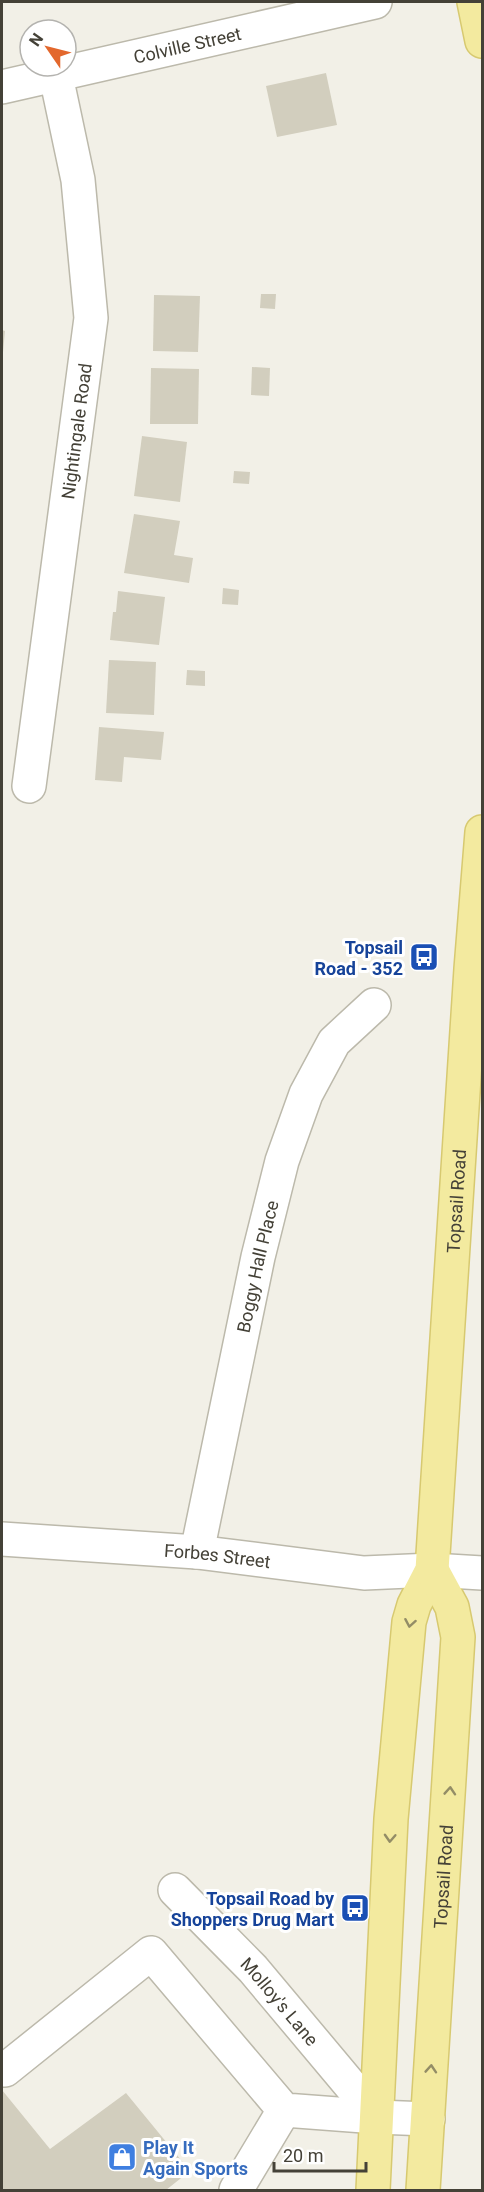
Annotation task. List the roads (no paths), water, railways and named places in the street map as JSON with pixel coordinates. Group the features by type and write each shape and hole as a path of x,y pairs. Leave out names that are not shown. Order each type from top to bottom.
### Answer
{"main road":[{"path":"474,2 483,41"},
{"name":"Topsail Road","path":"373,2190 391,1819 409,1622 414,1605 432,1570 471,969 483,832"},
{"name":"Topsail Road","path":"423,2190 458,1637 452,1607 432,1570"}],"street":[{"name":"Colville Street","path":"78,71 375,2"},
{"name":"Colville Street","path":"2,87 46,78"},
{"name":"Nightingale Road","path":"29,786 91,318 78,180 56,78"},
{"name":"Boggy Hall Place","path":"197,1552 255,1268 282,1161 306,1094 334,1042 374,1005"},
{"name":"Forbes Street","path":"2,1539 197,1552 364,1573 432,1570 483,1573"},
{"name":"Molloy's Lane","path":"176,1890 253,1969 377,2117"},
{"path":"5,2070 151,1953 284,2110 428,2119"},
{"path":"236,2190 284,2110"}],"place":[{"name":"Topsail Road - 352","path":"424,957"},
{"name":"Topsail Road by Shoppers Drug Mart","path":"355,1908"},
{"name":"Play It Again Sports","path":"122,2157"}]}
